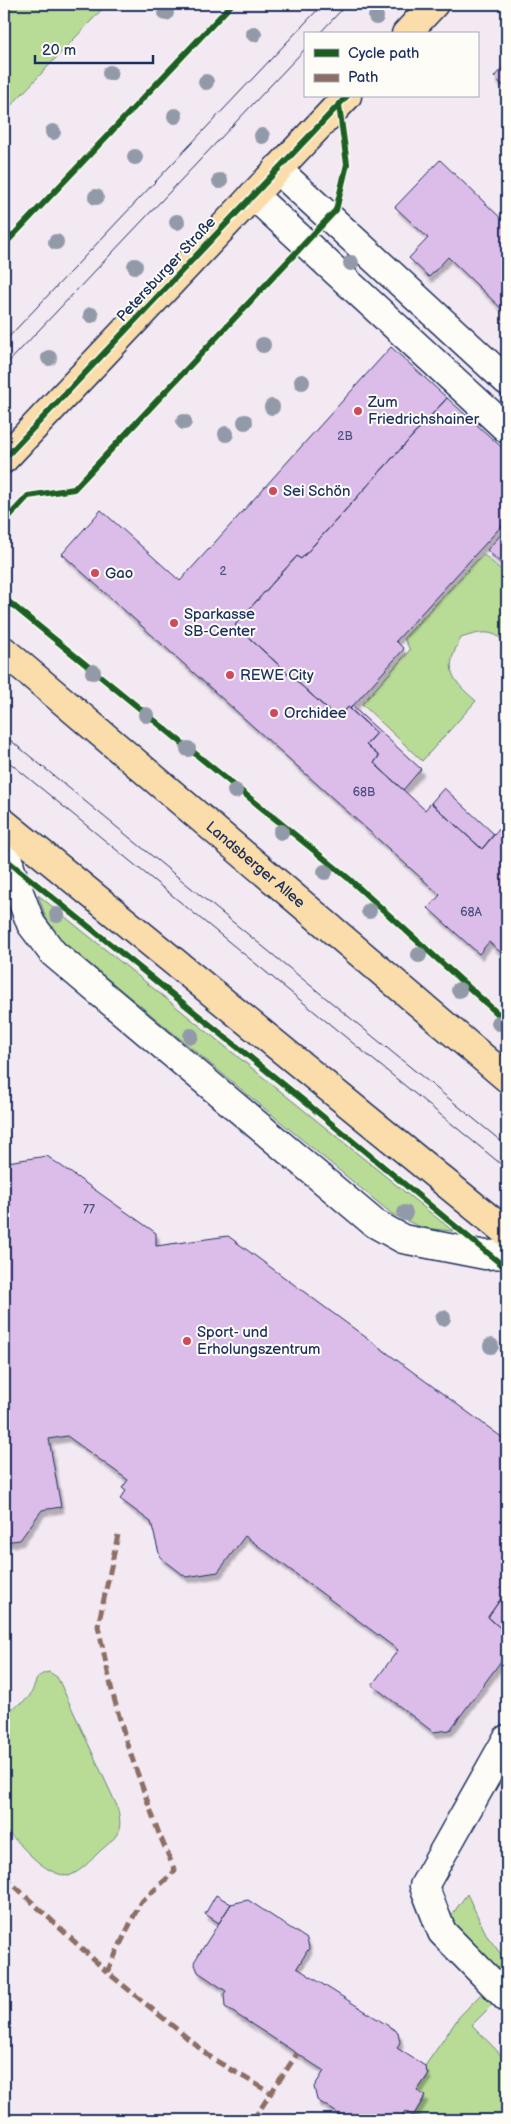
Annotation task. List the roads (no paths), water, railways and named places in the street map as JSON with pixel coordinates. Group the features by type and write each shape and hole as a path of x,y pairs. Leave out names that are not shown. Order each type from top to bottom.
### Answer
{"main road":[{"path":"408,32 434,4"},
{"name":"Petersburger Straße","path":"4,459 345,98"},
{"name":"Landsberger Allee","path":"4,651 507,1078"},
{"path":"4,823 507,1233"}],"street":[{"path":"277,169 507,381"},
{"path":"253,195 507,429"},
{"path":"4,829 10,868 31,924 53,953 99,992 374,1223 403,1239 484,1255 507,1254"},
{"path":"507,1739 424,1886 442,1932 507,1998"}],"tram line":[{"path":"4,342 323,4"},
{"path":"321,32 347,4"},
{"path":"4,367 304,50"},
{"path":"4,735 507,1146"},
{"path":"4,758 507,1169"}],"place":[{"name":"Zum Friedrichshainer","path":"358,411"},
{"name":"Sei Schön","path":"273,491"},
{"name":"Gao","path":"95,573"},
{"name":"Sparkasse SB-Center","path":"174,623"},
{"name":"REWE City","path":"230,675"},
{"name":"Orchidee","path":"274,713"},
{"name":"Sport- und Erholungszentrum","path":"187,1341"}]}
